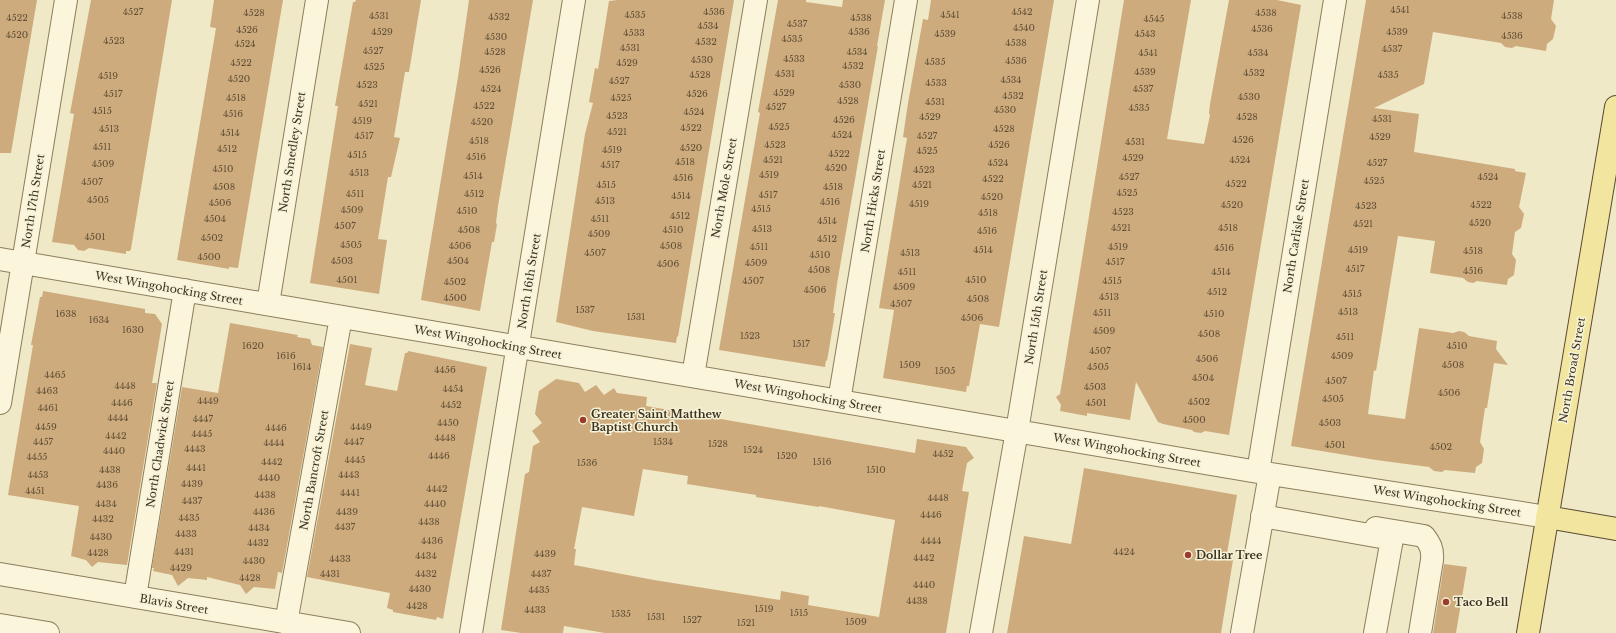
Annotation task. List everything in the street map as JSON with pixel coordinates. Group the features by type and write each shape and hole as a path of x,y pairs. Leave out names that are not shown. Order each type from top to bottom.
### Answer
{"main road":[{"name":"North Broad Street","path":"1528,633 1616,108"},
{"name":"West Wingohocking Street","path":"1547,517 1616,529"}],"street":[{"name":"North 17th Street","path":"0,402 66,0"},
{"name":"North Smedley Street","path":"268,304 317,0"},
{"name":"North 16th Street","path":"471,633 574,0"},
{"name":"North Mole Street","path":"693,376 756,0"},
{"name":"North Hicks Street","path":"839,401 906,0"},
{"name":"North 15th Street","path":"981,633 1017,431 1088,0"},
{"name":"North Carlisle Street","path":"1242,633 1262,516 1264,473 1335,0"},
{"name":"West Wingohocking Street","path":"0,259 1264,473 1547,517"},
{"name":"North Chadwick Street","path":"135,597 185,290"},
{"name":"North Bancroft Street","path":"286,623 341,317"},
{"path":"1262,516 1392,539 1375,633"},
{"path":"1337,530 1362,525 1424,536 1431,545 1433,552 1420,633"},
{"name":"Blavis Street","path":"0,574 349,633"},
{"path":"4,628 48,633"}],"building":[{"path":"0,0 37,0 11,153 0,153"},
{"path":"91,0 172,0 131,249 130,251 126,251 126,254 89,248 84,251 78,250 74,245 52,242 74,114 70,113"},
{"path":"214,0 283,0 238,268 229,267 229,269 177,260 216,28 210,27"},
{"path":"356,0 421,0 409,72 405,72 394,137 400,138 391,177 388,177 378,239 387,240 379,294 310,283 338,106 335,106 353,2"},
{"path":"469,0 533,0 498,206 494,242 492,242 480,311 421,300 458,77"},
{"path":"734,0 676,343 593,331 556,322 585,134 593,103 589,102 595,68 598,69 609,1"},
{"path":"778,0 806,0 806,2 842,7 843,0 885,0 837,284 833,313 835,313 825,367 719,350"},
{"path":"931,0 1054,0 999,327 980,324 969,386 967,386 966,392 883,378 894,310 879,308 907,138 903,137 908,103 923,19 928,20"},
{"path":"1124,0 1191,0 1167,139 1204,144 1229,0 1277,0 1301,5 1229,435 1205,431 1201,433 1194,432 1192,430 1158,422 1136,382 1130,420 1087,413 1087,416 1060,411 1061,405 1056,397 1060,394"},
{"path":"1366,0 1554,0 1551,19 1556,26 1553,39 1547,44 1546,51 1516,46 1512,48 1505,47 1501,43 1433,32 1424,84 1374,108 1419,114 1414,152 1515,169 1515,171 1526,173 1519,207 1524,214 1521,228 1515,232 1512,254 1516,260 1514,275 1508,279 1507,285 1477,281 1473,283 1468,282 1463,278 1430,273 1435,241 1398,236 1376,371 1374,370 1368,414 1405,419 1419,328 1453,333 1459,331 1464,332 1469,336 1497,341 1496,349 1508,365 1494,363 1480,442 1484,449 1482,463 1476,467 1475,473 1445,470 1442,472 1434,471 1429,467 1291,446"},
{"path":"43,291 145,309 145,313 155,314 162,324 152,383 157,383 127,565 98,562 92,567 86,560 71,556 79,506 8,495 33,345 31,345 40,297 42,297"},
{"path":"230,323 298,335 297,337 310,339 312,345 323,347 282,573 278,572 275,589 254,587 246,594 240,585 207,577 207,580 188,578 178,586 172,575 153,571 154,568 152,568 182,387 218,393"},
{"path":"350,344 372,348 365,385 397,391 405,353 408,351 487,367 443,619 437,617 436,620 393,612 393,610 387,608 390,593 307,577"},
{"path":"556,379 579,383 585,392 596,385 604,395 614,388 617,393 647,397 646,406 915,453 917,439 966,447 974,458 967,463 962,491 969,492 946,633 605,633 564,626 563,633 521,633 501,630 525,474 529,472 533,446 540,442 532,431 542,423 535,414 539,391","holes":["643,469 688,476 687,484 895,520 879,617 808,605 809,596 781,591 780,600 654,580 574,565 576,549 574,549 582,507 634,516"]},
{"path":"1084,468 1237,495 1226,559 1233,560 1221,633 1007,633 1024,536 1071,544"},
{"name":"Taco Bell","path":"1444,564 1467,567 1456,633 1433,633"}],"place":[{"name":"Greater Saint Matthew Baptist Church","path":"583,420"},
{"name":"Dollar Tree","path":"1188,555"},
{"name":"Taco Bell","path":"1446,602"}]}
